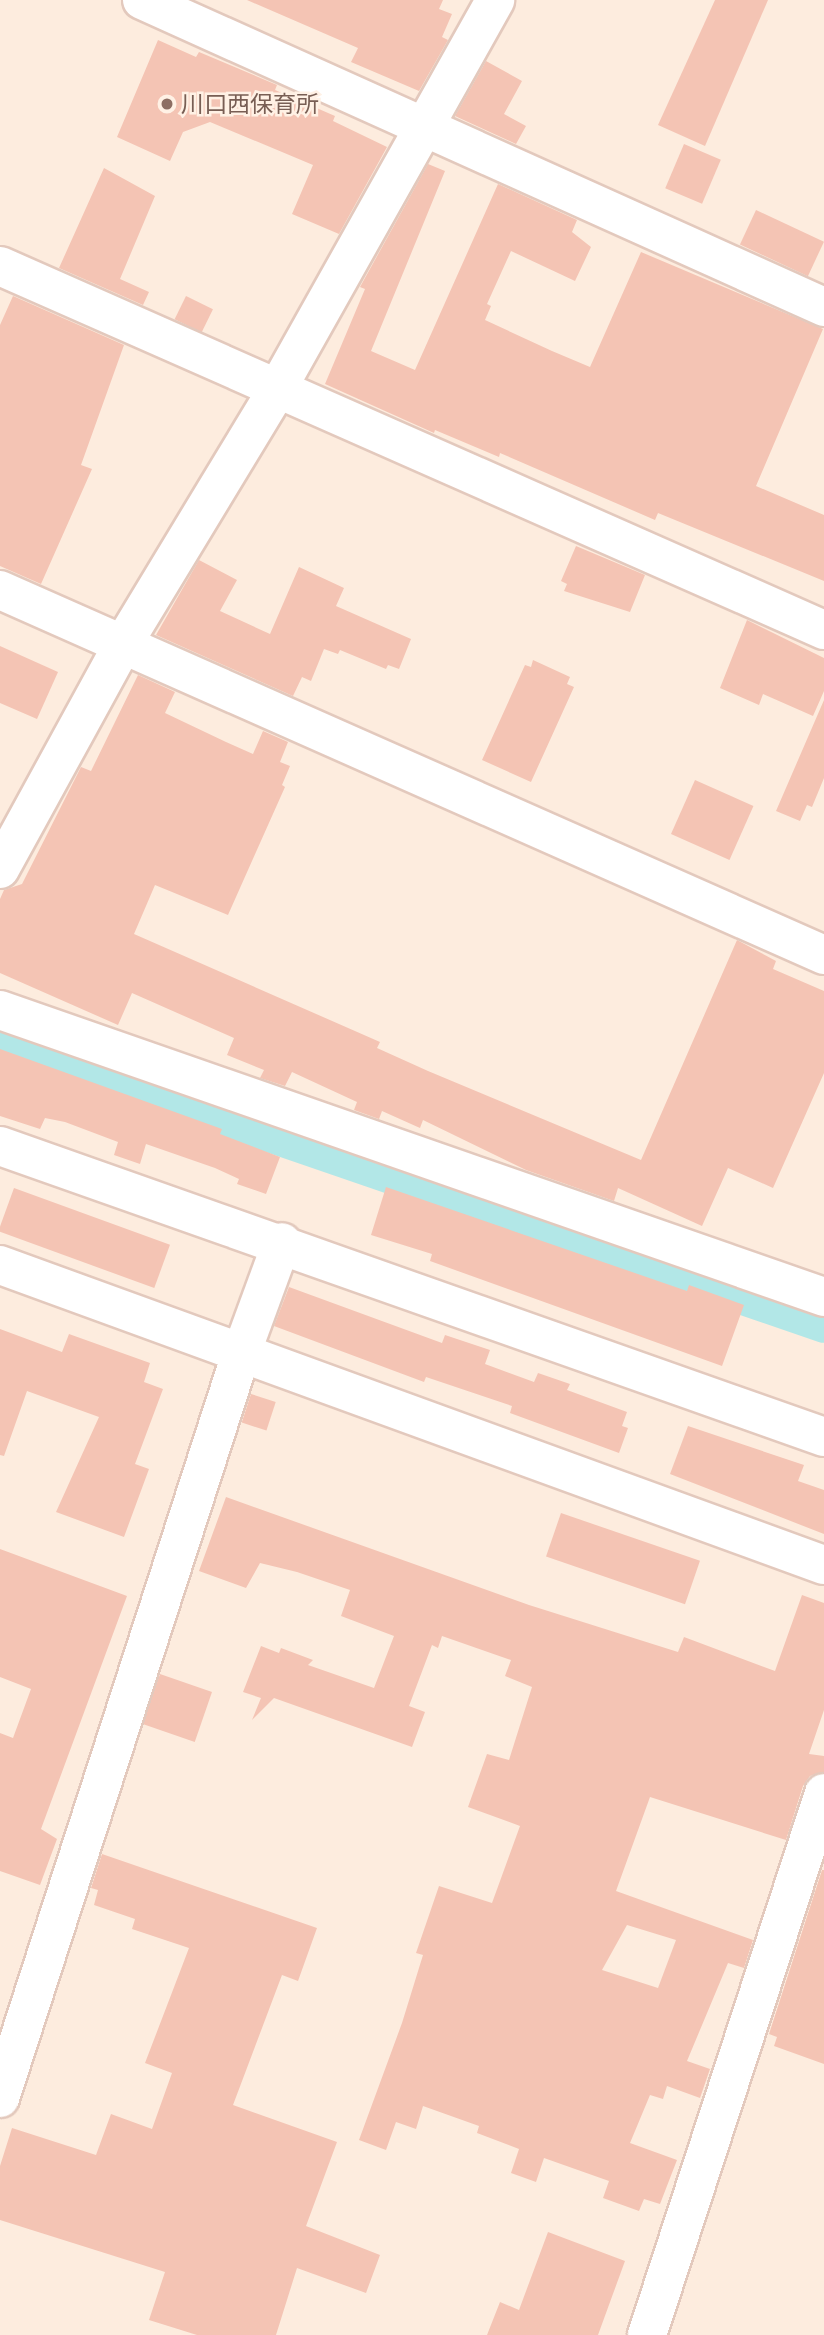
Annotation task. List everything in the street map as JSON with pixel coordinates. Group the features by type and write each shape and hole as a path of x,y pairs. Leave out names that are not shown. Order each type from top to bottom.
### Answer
{"street":[{"path":"142,0 824,307"},
{"path":"2,860 123,644 276,391 495,0"},
{"path":"0,266 276,391 824,631"},
{"path":"0,590 824,955"},
{"path":"0,1010 824,1297"},
{"path":"0,1146 282,1242 824,1437"},
{"path":"0,2098 241,1354 282,1242"},
{"path":"0,1265 824,1565"},
{"path":"647,2335 824,1793"}],"building":[{"path":"247,0 443,0 439,9 452,14 442,37 448,40 419,91 351,62 358,48"},
{"path":"715,0 768,0 705,146 658,125"},
{"path":"158,40 196,57 199,52 277,85 275,90 335,116 333,121 387,147 339,234 292,214 313,165 210,122 183,132 170,161 117,137"},
{"path":"486,61 522,81 504,114 526,126 516,144 455,116"},
{"path":"684,144 721,160 702,204 665,188"},
{"path":"428,164 445,171 371,351 415,370 498,184 577,220 572,232 591,247 575,281 511,251 487,304 491,306 485,320 552,351 590,367 641,252 823,329 756,486 824,515 824,581 658,513 655,520 500,453 499,457 435,430 434,433 325,384 365,289 360,287"},
{"path":"104,168 155,196 120,279 149,292 143,305 59,268"},
{"path":"756,210 824,242 808,276 740,244"},
{"path":"13,296 124,345 81,465 92,469 41,584 0,566 0,325"},
{"path":"186,296 213,309 202,333 175,319"},
{"path":"576,546 645,575 630,612 564,591 567,584 561,581"},
{"path":"199,560 237,580 220,611 270,634 299,567 344,588 336,606 411,639 399,669 388,665 386,669 340,650 338,654 324,649 311,681 302,677 293,696 156,635"},
{"path":"747,620 824,658 824,691 813,716 763,694 759,705 720,688"},
{"path":"0,646 58,672 37,719 0,703"},
{"path":"533,660 570,677 567,684 574,687 531,782 482,760 525,665 531,667"},
{"path":"138,675 175,692 165,713 226,742 253,754 263,731 288,742 280,762 290,766 282,785 285,787 228,915 155,885 134,934 380,1042 377,1048 428,1071 641,1160 737,940 776,961 773,969 824,991 824,1073 773,1188 728,1168 702,1226 618,1188 614,1201 526,1170 423,1120 420,1128 382,1111 379,1119 354,1110 357,1102 292,1072 285,1086 260,1078 264,1070 227,1055 234,1038 132,993 118,1025 0,973 0,899 4,890 22,884 81,767 91,771"},
{"path":"824,700 824,778 812,807 807,805 800,821 776,811"},
{"path":"695,780 753,806 729,860 671,834"},
{"path":"0,1049 222,1129 220,1134 280,1157 266,1194 237,1184 239,1179 215,1168 146,1144 140,1164 114,1155 118,1142 65,1122 45,1118 40,1129 0,1116"},
{"path":"386,1187 687,1291 689,1285 744,1305 722,1366 430,1261 432,1254 371,1235"},
{"path":"14,1188 170,1245 154,1288 0,1232"},
{"path":"289,1287 442,1343 445,1335 490,1350 485,1364 534,1382 538,1373 570,1384 567,1390 627,1412 622,1426 628,1428 619,1453 510,1413 512,1406 426,1377 424,1382 274,1326"},
{"path":"0,1329 62,1352 69,1334 150,1363 144,1382 163,1389 135,1464 149,1469 124,1537 56,1512 99,1417 27,1391 4,1456 0,1455"},
{"path":"251,1394 276,1402 266,1431 242,1423"},
{"path":"688,1426 804,1465 798,1481 824,1490 824,1534 670,1474"},
{"path":"226,1497 529,1605 678,1652 684,1637 775,1671 802,1595 824,1603 824,1710 809,1754 824,1756 824,1772 810,1776 803,1786 786,1840 650,1797 616,1891 753,1940 744,1968 728,1963 687,2061 710,2069 700,2098 667,2086 663,2099 650,2095 630,2143 677,2160 660,2204 644,2199 639,2211 603,2198 609,2181 544,2158 536,2182 511,2173 519,2149 477,2133 479,2126 423,2106 416,2129 396,2122 386,2150 359,2140 402,2023 423,1955 416,1953 439,1886 492,1903 520,1826 468,1807 487,1754 509,1760 532,1687 505,1676 511,1660 442,1636 438,1648 432,1645 409,1706 425,1712 412,1747 274,1698 252,1720 261,1698 243,1692 261,1646 279,1653 281,1648 313,1660 308,1665 374,1688 394,1636 341,1616 350,1590 297,1572 260,1563 246,1588 199,1571","holes":["627,1925 676,1940 658,1988 602,1970"]},
{"path":"561,1513 700,1561 685,1604 546,1556"},
{"path":"0,1549 127,1596 41,1829 57,1839 40,1885 0,1871 0,1733 13,1738 31,1689 0,1677"},
{"path":"160,1674 212,1692 195,1742 143,1724"},
{"path":"102,1854 317,1928 298,1981 282,1975 233,2105 337,2142 306,2226 380,2255 366,2293 297,2268 276,2335 197,2335 149,2320 165,2272 0,2220 0,2166 12,2128 96,2155 111,2114 152,2129 172,2073 145,2063 189,1948 132,1929 135,1919 94,1905 98,1890 91,1888"},
{"path":"822,1870 824,2064 774,2046 777,2037 769,2034"},
{"path":"548,2232 625,2261 598,2335 487,2335 500,2302 519,2310"}],"waterway":[{"path":"0,1042 824,1325"}],"place":[{"name":"川口西保育所","path":"167,104"}]}
